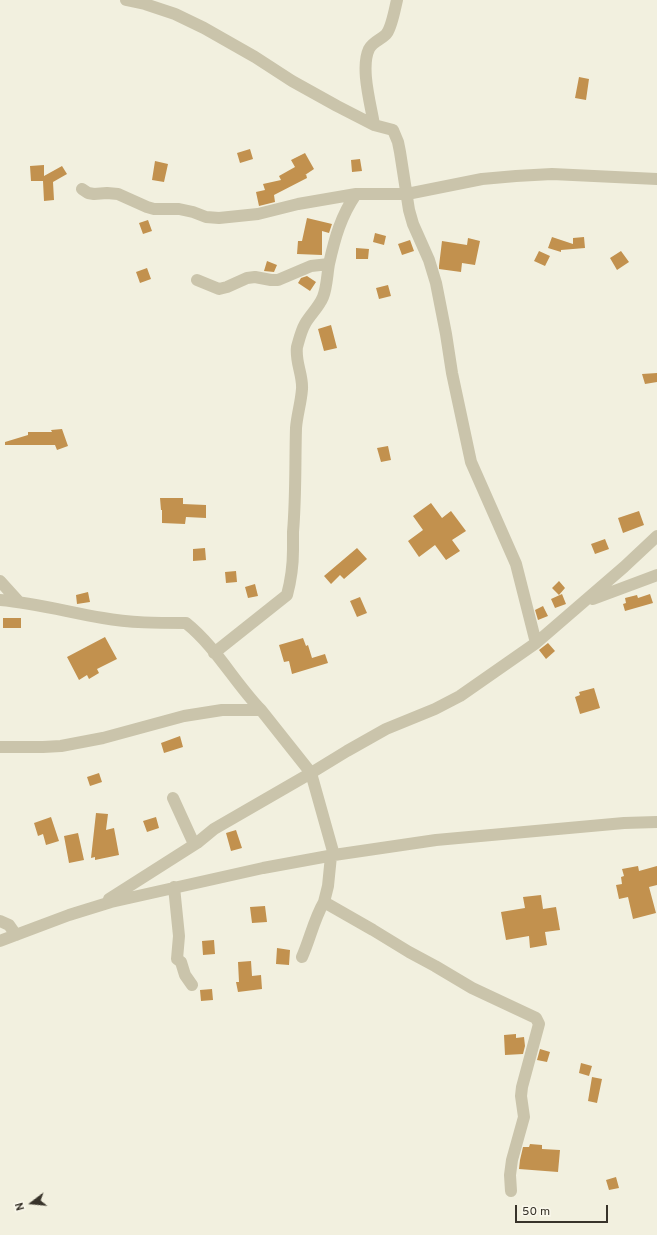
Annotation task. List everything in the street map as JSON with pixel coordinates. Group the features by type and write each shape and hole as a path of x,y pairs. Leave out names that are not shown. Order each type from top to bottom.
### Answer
{"street":[{"path":"126,0 145,4 175,14 202,27 261,60 292,81 374,125 393,130 398,142 413,224 429,260 436,283 452,373 471,462 516,564 536,643"},
{"path":"374,125 365,72 366,59 369,48 387,33 397,0"},
{"path":"82,189 88,193 94,194 107,192 118,194 154,209 179,209 206,217 215,218 258,214 313,201 356,194 407,194 482,179 538,174 657,179"},
{"path":"214,653 287,595 290,586 296,493 296,430 297,414 302,390 302,381 297,360 297,349 305,324 324,295 334,239 347,208 356,194"},
{"path":"197,280 219,289 247,278 254,277 278,280 311,266 329,264"},
{"path":"97,906 194,844 214,829 347,751 386,729 435,709 460,696 536,643 585,602 657,536"},
{"path":"585,602 657,575"},
{"path":"0,581 19,602"},
{"path":"0,600 19,602 104,618 151,623 186,623 204,640 311,773 333,855 324,902 318,913 302,957"},
{"path":"0,747 61,746 103,738 184,716 222,710 261,710"},
{"path":"173,798 194,844"},
{"path":"0,941 97,906 174,887 333,855 436,840 624,823 657,822"},
{"path":"174,887 179,936 177,959 181,962 185,975 192,985"},
{"path":"324,902 472,988 536,1018 539,1024 522,1087 521,1096 524,1117 512,1160 510,1175 511,1191"},
{"path":"0,921 9,925 16,935"}],"building":[{"path":"579,77 589,79 586,100 575,98"},
{"path":"250,149 253,159 240,163 237,153"},
{"path":"305,153 314,169 306,174 307,178 274,195 275,202 259,206 256,192 265,190 263,184 281,180 279,176 295,167 291,160"},
{"path":"360,159 362,171 352,172 351,160"},
{"path":"155,161 168,164 164,182 152,180"},
{"path":"44,165 44,176 62,166 67,174 53,182 54,200 44,201 43,181 31,181 30,166"},
{"path":"307,218 332,224 329,233 322,231 322,255 297,254 298,241 302,241"},
{"path":"148,220 152,231 143,234 139,223"},
{"path":"375,233 386,236 384,245 373,242"},
{"path":"552,237 573,244 573,238 584,237 585,248 561,250 561,252 548,248"},
{"path":"468,238 480,241 475,265 462,263 461,272 439,269 442,241 467,245"},
{"path":"410,240 414,251 402,255 398,244"},
{"path":"356,248 369,249 368,259 356,259"},
{"path":"539,251 550,256 545,266 534,261"},
{"path":"621,251 629,262 617,270 610,258"},
{"path":"267,261 277,265 274,272 264,271"},
{"path":"147,268 151,279 140,283 136,272"},
{"path":"307,276 316,282 310,291 298,283 301,278"},
{"path":"388,285 391,296 379,299 376,288"},
{"path":"331,325 337,348 324,351 318,329"},
{"path":"657,373 657,382 645,384 642,374"},
{"path":"62,429 68,446 57,450 55,445 5,445 5,442 28,435 28,432 52,432 51,430"},
{"path":"388,446 391,460 381,462 377,448"},
{"path":"160,498 183,498 183,504 206,505 206,518 186,517 185,524 162,523"},
{"path":"431,503 442,518 451,511 466,531 452,540 460,551 446,560 435,545 419,557 408,541 423,530 413,516"},
{"path":"639,511 644,525 623,533 618,518"},
{"path":"605,539 609,549 595,554 591,544"},
{"path":"205,548 206,560 193,561 193,549"},
{"path":"357,548 367,559 344,579 340,575 331,584 324,576"},
{"path":"236,571 237,582 226,583 225,572"},
{"path":"559,581 565,588 559,595 552,588"},
{"path":"255,584 258,596 248,598 245,587"},
{"path":"88,592 90,602 77,604 76,595"},
{"path":"562,594 566,604 555,608 551,599"},
{"path":"650,594 653,603 625,611 623,604 626,603 625,598 637,595 638,598"},
{"path":"360,597 367,613 357,617 350,601"},
{"path":"543,606 548,616 538,620 535,610"},
{"path":"3,618 21,618 21,628 3,628"},
{"path":"105,637 117,659 97,669 99,673 89,679 87,675 79,680 67,657"},
{"path":"303,638 306,646 308,645 312,658 325,654 328,663 292,674 289,661 284,662 279,645"},
{"path":"548,643 555,651 546,659 539,650"},
{"path":"594,688 600,708 580,714 575,697 580,695 579,692"},
{"path":"180,736 183,747 164,753 161,743"},
{"path":"99,773 102,782 90,786 87,777"},
{"path":"96,813 108,814 106,830 114,828 119,855 95,860 95,857 91,858"},
{"path":"51,817 59,841 46,845 43,834 38,836 34,823"},
{"path":"156,817 159,828 147,832 143,821"},
{"path":"236,830 242,848 231,851 226,833"},
{"path":"78,833 84,860 69,863 64,836"},
{"path":"638,866 639,871 657,866 657,885 649,887 656,913 633,919 628,897 619,899 616,885 622,884 621,877 624,876 622,869"},
{"path":"541,895 543,909 556,907 560,930 545,932 547,945 530,948 529,936 506,940 501,912 525,908 523,897"},
{"path":"265,906 267,922 252,923 250,907"},
{"path":"214,940 215,954 203,955 202,941"},
{"path":"277,948 290,950 289,965 276,964"},
{"path":"251,961 252,976 261,975 262,989 238,992 236,982 239,982 238,962"},
{"path":"212,989 213,1000 201,1001 200,990"},
{"path":"516,1034 516,1038 524,1037 525,1046 523,1054 505,1055 504,1035"},
{"path":"540,1049 550,1052 547,1062 537,1060"},
{"path":"581,1063 592,1066 589,1076 579,1073"},
{"path":"592,1077 602,1079 597,1103 588,1101"},
{"path":"530,1144 542,1145 542,1149 560,1150 558,1172 519,1169 523,1147 529,1147"},
{"path":"616,1177 619,1188 609,1190 606,1180"}]}
